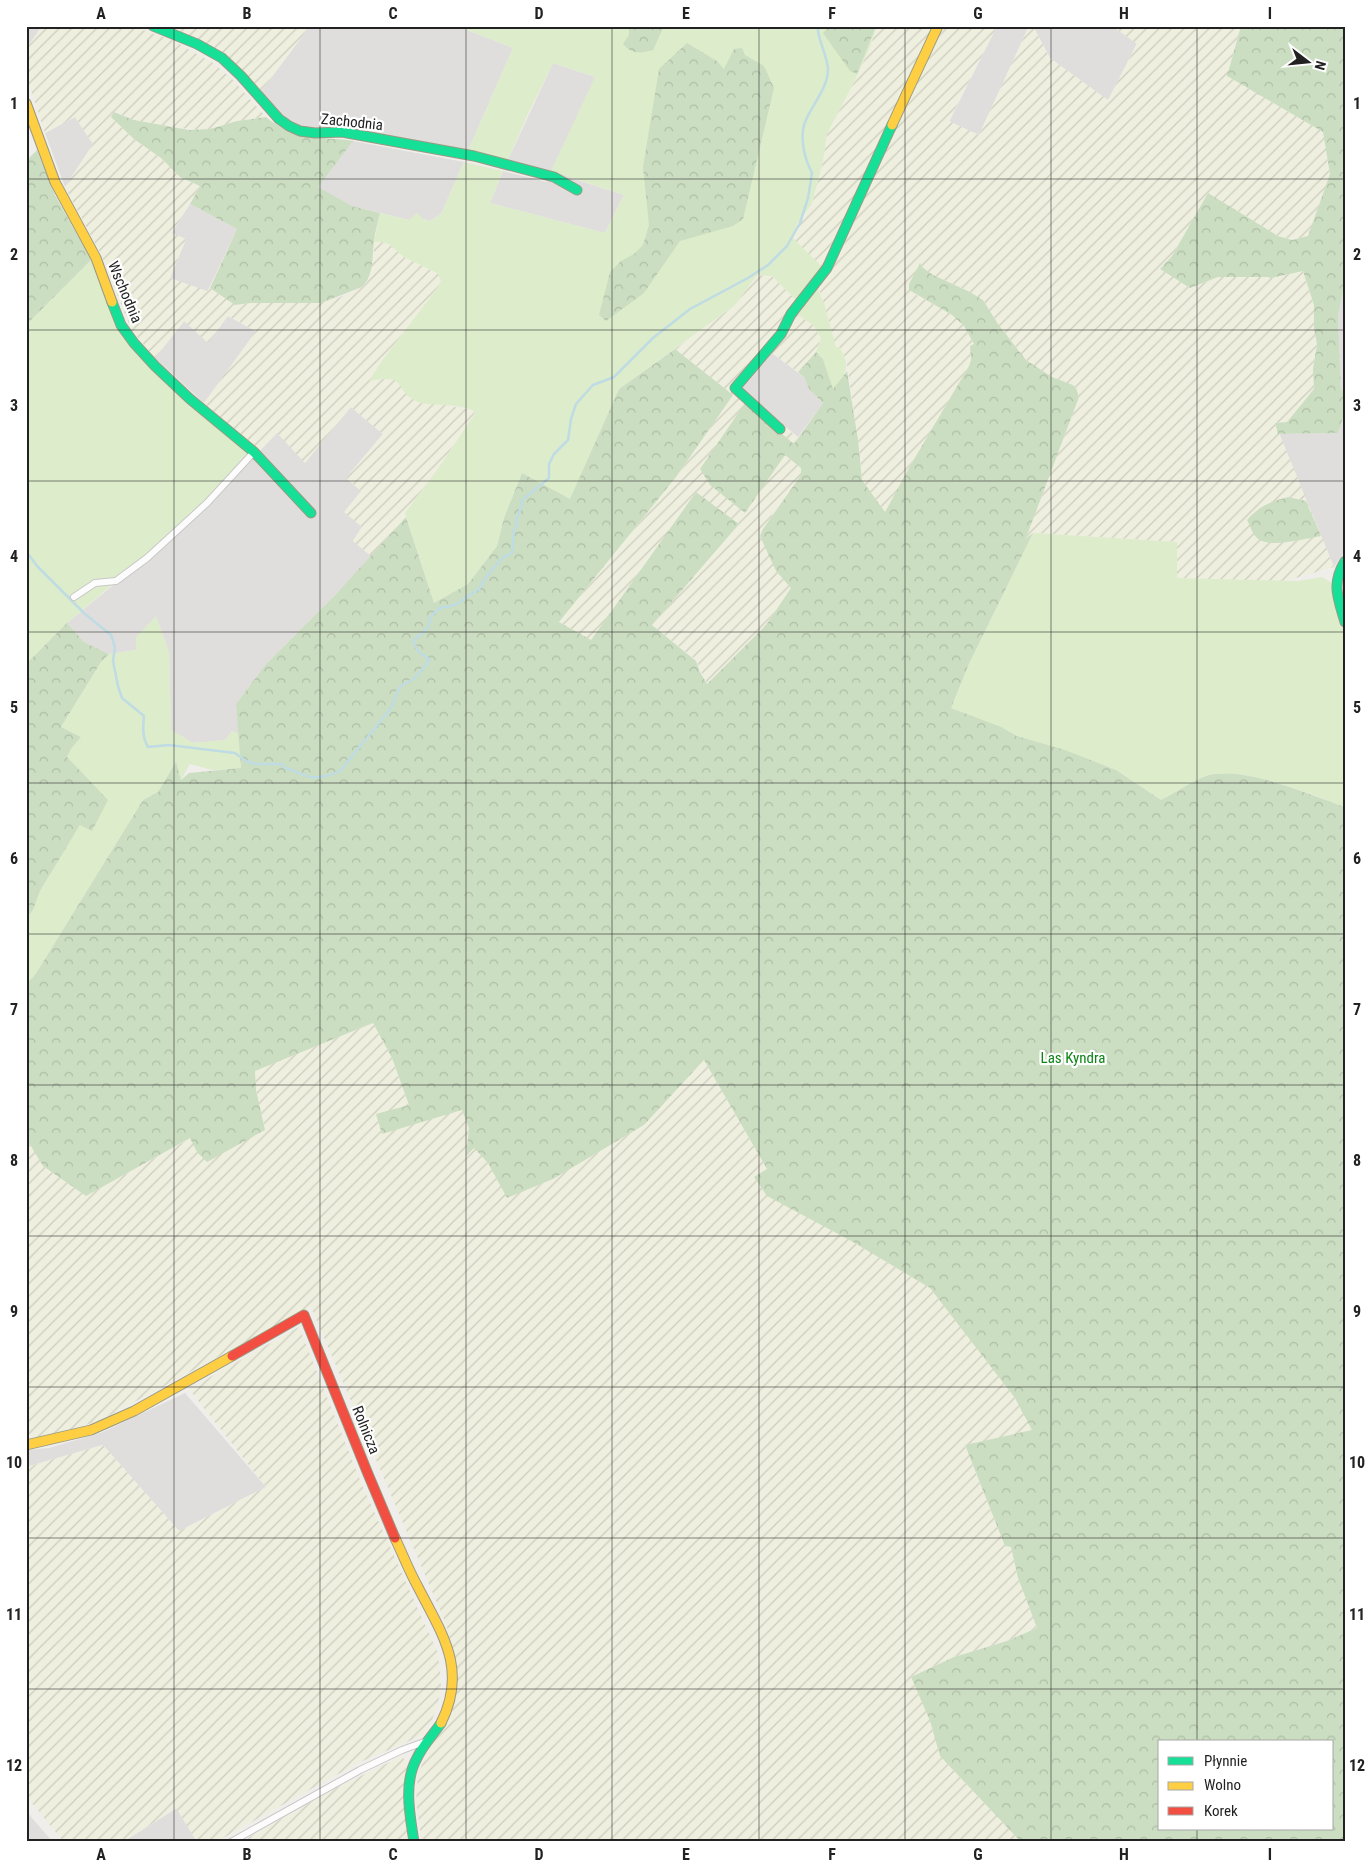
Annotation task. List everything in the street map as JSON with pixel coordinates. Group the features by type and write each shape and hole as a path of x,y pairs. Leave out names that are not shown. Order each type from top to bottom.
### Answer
{"street":[{"name":"Zachodnia","path":"153,26 198,43 223,58 286,125 300,130 352,134 474,156 554,177 577,190"},
{"path":"780,429 735,388 781,334 791,314 827,268 938,26"},
{"name":"Wschodnia","path":"26,103 55,182 96,258 121,325 134,344 190,399 254,452 311,513"},
{"path":"74,596 95,583 116,581 147,558 207,503 254,452"},
{"path":"1345,562 1336,578 1336,589 1345,622"},
{"name":"Rolnicza","path":"26,1445 91,1430 134,1411 304,1315 390,1526 451,1656 453,1675 447,1706 438,1728 427,1741 414,1764 409,1781 414,1842"},
{"path":"231,1842 360,1770 402,1750 427,1741"}],"shaded area":[{"path":"26,26 42,26 26,49"},
{"path":"310,26 457,26 513,48 467,153 342,129 309,128 285,120 259,94"},
{"path":"997,26 1029,26 979,135 949,122"},
{"path":"1033,26 1112,26 1137,43 1108,101 1050,58"},
{"path":"553,63 595,77 571,178 624,195 605,233 490,203 503,171 547,182 551,171 507,162"},
{"path":"75,117 93,144 65,187 45,133"},
{"path":"353,141 464,162 441,214 430,221 423,219 409,220 352,206 317,187"},
{"path":"190,204 237,229 207,292 170,278 186,239 171,233"},
{"path":"1345,280 1345,391 1341,390 1338,316"},
{"path":"228,316 257,332 204,403 155,358 185,320"},
{"path":"765,348 804,377 809,389 823,403 798,437 738,386"},
{"path":"351,407 383,434 346,478 361,491 362,527 353,541 371,556 266,664 236,704 239,734 232,731 225,740 193,743 171,730 169,652 156,617 136,650 109,654 84,642 67,623 117,582 255,456 277,432"},
{"path":"1345,411 1345,551 1334,567 1278,434 1338,433"},
{"path":"185,1393 266,1487 179,1531 103,1445 26,1467 26,1450 49,1448 103,1432"},
{"path":"177,1808 197,1842 123,1842"},
{"path":"26,1811 51,1840 53,1842 26,1842"}],"green space":[{"path":"42,26 132,26 174,41 213,63 233,80 266,117 237,121 200,130 169,127 134,120 115,112 111,117 134,139 161,158 180,177 200,186 172,233 186,239 170,278 207,291 210,288 237,305 338,298 362,287 366,283 374,256 374,242 389,244 404,257 440,276 441,280 438,287 381,362 370,381 391,378 397,380 406,393 420,403 445,405 476,411 437,470 405,513 406,517 371,556 353,541 362,527 344,512 361,491 346,478 383,434 351,407 305,463 277,433 260,451 204,403 256,331 228,316 208,343 184,321 155,358 131,329 101,254 65,187 93,144 75,117 45,133 26,75 26,49"},
{"path":"161,26 310,26 259,94 239,73"},
{"path":"457,26 877,26 870,47 853,84 827,134 823,161 812,204 797,224 792,237 821,266 817,288 824,303 836,347 840,348 846,361 844,375 833,390 823,359 816,352 821,338 813,325 795,313 797,301 772,276 757,275 735,305 619,389 570,500 522,473 504,518 497,546 468,584 434,603 405,513 476,412 451,405 418,402 405,393 396,381 391,379 369,381 381,362 438,287 441,280 437,273 404,257 389,244 374,242 380,213 409,220 417,213 423,219 431,221 441,214 464,162 503,171 490,203 605,233 624,195 551,171 595,77 553,63 507,162 467,153 513,48"},
{"path":"629,26 664,26 653,50 633,52 623,44 629,35"},
{"path":"830,26 876,26 857,74 850,71 823,33"},
{"path":"877,26 997,26 949,121 979,135 1029,26 1033,26 1050,58 1108,100 1137,44 1112,26 1241,26 1227,76 1323,132 1330,174 1309,236 1292,240 1278,236 1208,193 1172,256 1160,269 1190,288 1218,277 1271,278 1303,271 1314,305 1314,329 1317,344 1313,369 1314,389 1287,422 1275,423 1334,567 1285,581 1176,578 1177,542 1034,533 1026,538 1079,397 1076,388 1052,377 1026,360 998,324 983,300 933,275 922,267 911,292 952,315 964,326 974,344 970,346 971,361 969,366 910,466 885,513 862,480 846,358 836,347 820,292 792,238 797,224 812,204 823,161 827,134 853,84 870,47"},
{"path":"1241,26 1345,26 1345,280 1338,316 1341,390 1345,391 1345,408 1338,433 1278,434 1275,423 1287,422 1314,389 1313,369 1317,344 1314,329 1314,305 1303,271 1271,278 1218,277 1190,288 1160,269 1172,256 1208,193 1278,236 1292,240 1308,236 1330,174 1323,132 1227,76"},
{"path":"687,43 717,61 724,69 734,49 742,48 745,55 764,66 774,88 743,219 733,226 680,241 644,293 606,321 599,315 610,272 621,261 634,254 643,245 649,225 643,167 659,69"},
{"path":"114,112 134,120 189,130 210,129 237,121 266,117 281,127 297,134 353,141 318,187 352,206 380,213 374,238 371,272 366,282 362,287 321,303 251,303 235,305 210,288 237,229 190,204 200,186 180,177 161,158 134,139 111,117"},
{"path":"37,150 55,195 91,260 26,325 26,161"},
{"path":"91,260 124,333 255,456 203,508 67,623 26,664 26,325"},
{"name":"Las Kyndra","path":"920,263 922,267 933,275 983,300 998,324 1026,360 1052,377 1073,385 1079,397 1026,538 1033,533 968,666 951,708 1001,727 1017,736 1065,750 1116,770 1161,800 1206,776 1238,774 1276,783 1345,807 1345,1842 1021,1842 940,1756 930,1721 911,1677 954,1657 1007,1641 1037,1628 1018,1578 1011,1547 1005,1546 965,1445 1032,1430 1015,1398 930,1288 853,1242 767,1196 754,1177 767,1169 704,1060 644,1125 553,1179 507,1198 488,1163 474,1148 466,1156 469,1128 462,1110 382,1134 376,1114 409,1105 392,1058 373,1023 255,1071 256,1090 265,1130 207,1162 197,1152 190,1138 86,1196 43,1166 26,1138 26,984 35,975 143,800 158,792 176,762 181,780 189,773 241,768 236,704 266,664 336,594 406,517 434,603 468,584 497,546 504,518 522,473 570,499 619,389 675,349 733,395 676,477 559,622 591,640 696,492 739,524 652,625 696,661 707,684 766,625 791,588 776,571 760,536 801,475 801,468 785,455 745,513 710,485 700,469 745,403 794,444 823,403 809,389 804,377 798,372 816,352 823,359 833,389 847,371 862,480 885,512 969,366 971,360 970,346 974,344 964,326 952,315 909,290 909,284"},
{"path":"757,275 772,276 797,301 795,313 813,325 821,338 816,352 798,372 765,348 739,386 798,438 785,455 801,468 801,475 772,515 776,571 791,588 766,625 707,684 696,660 652,625 739,524 696,492 591,641 559,622 676,477 733,395 675,349 735,305"},
{"path":"1288,497 1306,501 1321,536 1277,543 1261,541 1256,537 1247,520 1265,505"},
{"path":"1033,533 1177,542 1177,578 1297,581 1322,577 1333,584 1342,626 1345,631 1345,807 1276,783 1238,774 1206,776 1161,800 1116,770 1057,748 1017,736 951,708 968,666"},
{"path":"156,616 169,652 171,730 193,743 225,740 232,731 239,734 241,769 212,770 190,764 181,780 176,763 158,792 143,800 35,975 26,984 26,919 33,910 40,891 80,825 67,757 81,737 61,727 101,662 109,654 136,650 136,637"},
{"path":"67,623 84,642 109,654 101,662 61,727 81,737 67,757 108,800 92,831 80,825 40,891 33,910 26,919 26,664"},
{"path":"373,1023 392,1058 409,1106 462,1110 469,1128 466,1155 474,1147 488,1163 507,1197 553,1179 644,1125 704,1060 767,1169 853,1242 930,1288 977,1347 1015,1398 1033,1431 965,1446 1005,1546 1011,1547 1018,1578 1037,1628 1007,1641 954,1657 911,1677 930,1721 940,1756 1021,1842 422,1842 416,1803 418,1774 427,1752 449,1718 454,1697 454,1656 446,1624 311,1307 99,1421 47,1436 26,1438 26,1138 43,1166 86,1196 191,1138 197,1152 265,1130 256,1090 254,1071"},
{"path":"299,1327 363,1487 437,1651 441,1686 438,1704 432,1720 423,1735 358,1763 216,1842 197,1842 176,1808 123,1842 64,1842 26,1796 26,1467 103,1445 179,1531 266,1487 189,1389"},
{"path":"402,1756 408,1765 404,1798 409,1842 241,1842 332,1790"}],"waterway":[{"path":"26,551 37,566 85,614 111,635 115,647 113,661 118,686 122,698 144,716 144,736 148,747 169,745 235,753 246,761 255,764 282,764 285,768 312,777 327,776 340,771 392,707 398,690 402,685 414,679 430,660 418,651 413,641 428,628 431,616 440,608 455,605 479,589 502,558 512,553 514,530 517,526 516,521 522,505 521,501 549,478 549,464 554,454 568,440 571,419 576,404 593,385 614,377 653,338 690,309 748,278 768,265 787,246 800,223 808,198 812,173 804,150 804,125 822,91 827,77 828,69 818,26"}],"traffic: fast":[{"path":"153,26 197,44 222,58 241,76 279,119 300,131 315,133 342,132 474,156 554,177 577,190"},
{"path":"780,429 735,388 781,334 791,314 827,268 892,125"},
{"path":"112,302 121,325 155,366 190,399 254,452 311,513"},
{"path":"1345,561 1337,584 1338,598 1345,622"},
{"path":"414,1842 409,1799 410,1778 419,1753 441,1723"}],"traffic: slow":[{"path":"892,125 938,26"},
{"path":"26,103 55,182 96,258 112,302"},
{"path":"26,1445 91,1430 134,1411 232,1356"},
{"path":"395,1538 436,1620 449,1652 452,1686 449,1704 441,1723"}],"traffic: jam":[{"path":"232,1356 304,1315 395,1538"}]}
